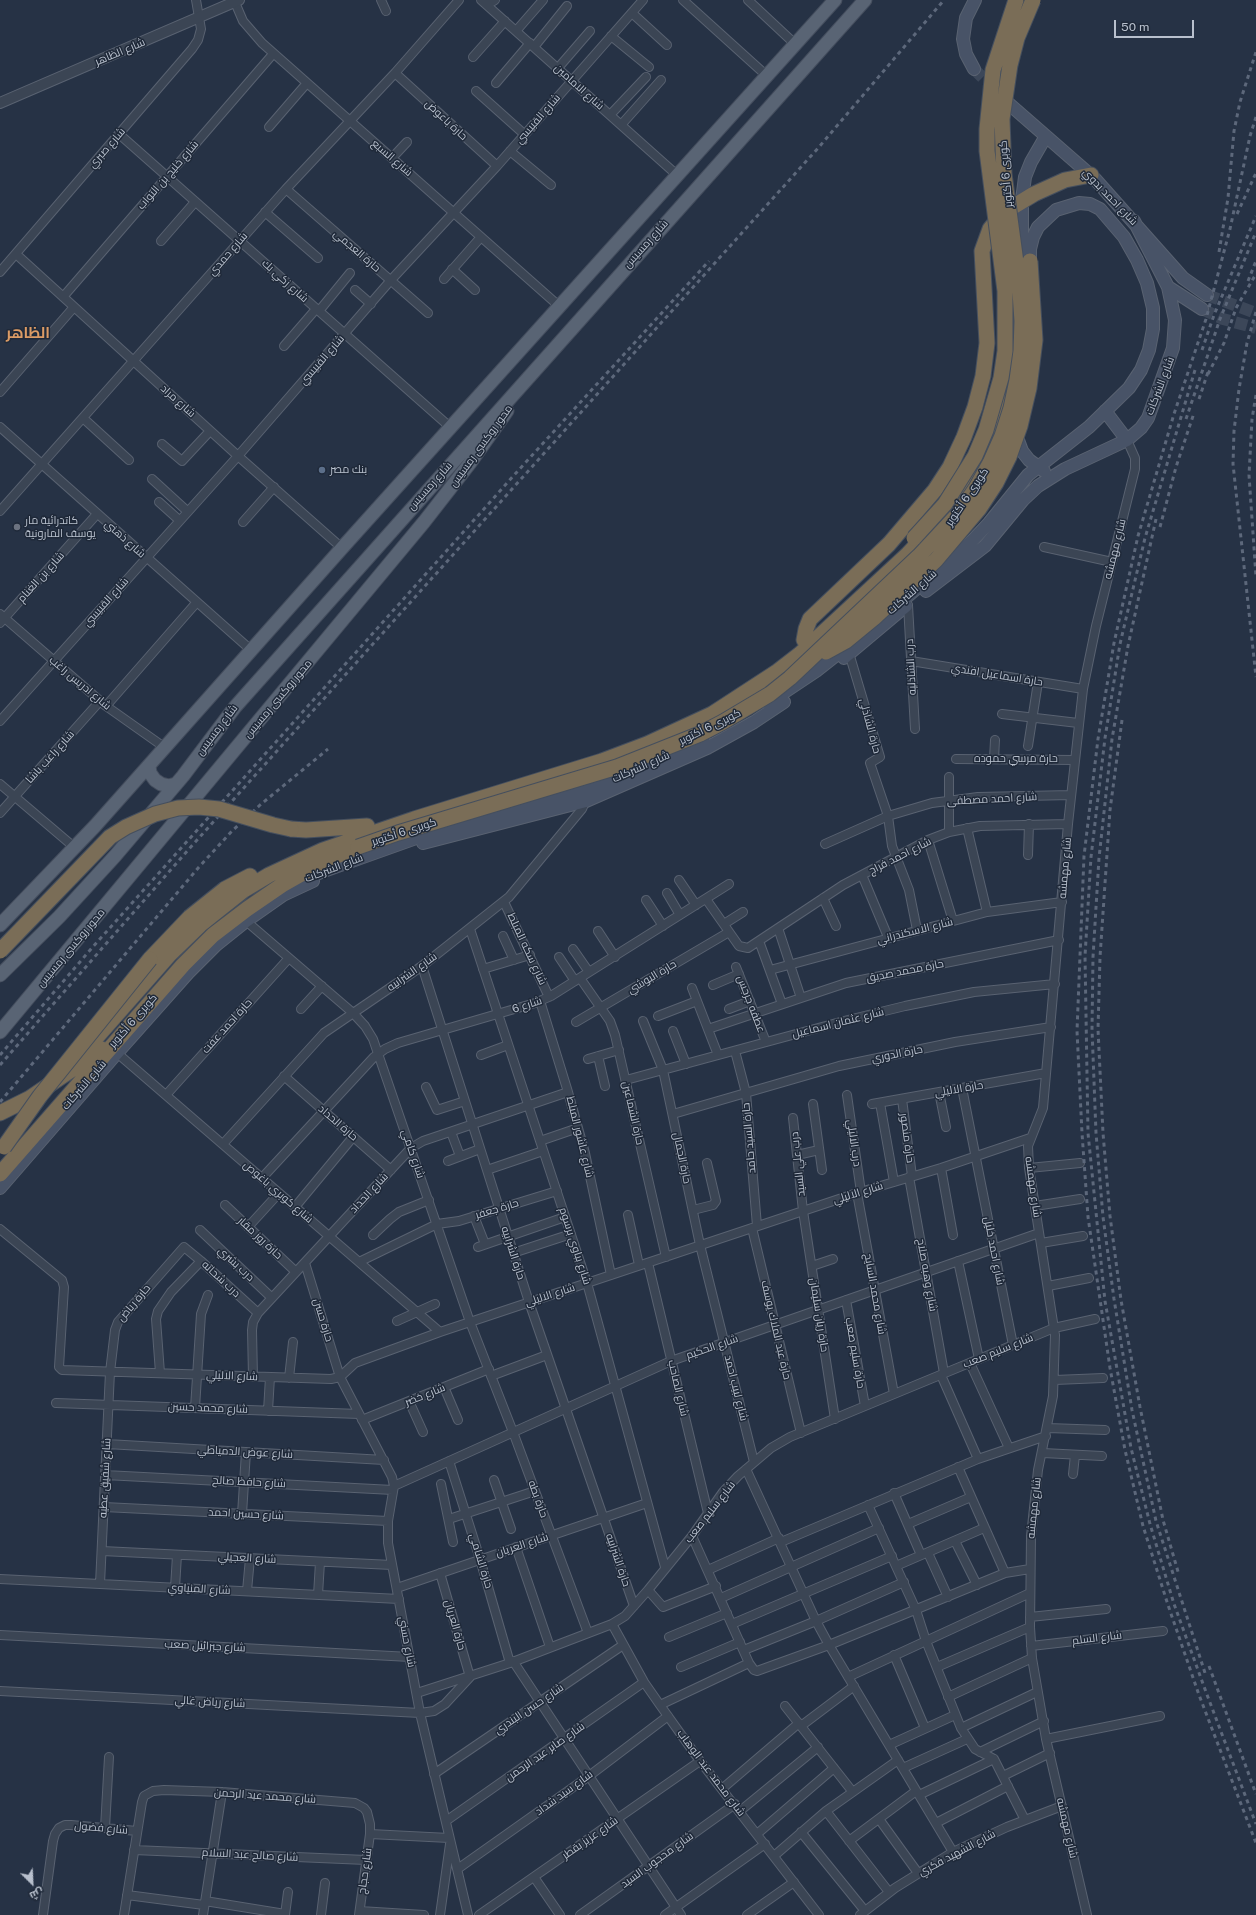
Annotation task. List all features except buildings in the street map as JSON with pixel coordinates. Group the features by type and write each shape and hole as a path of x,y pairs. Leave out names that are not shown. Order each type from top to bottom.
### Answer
{"highway":[{"name":"كوبرى 6 أكتوبر","path":"0,1152 40,1096 150,959 190,917 226,889 265,867 305,848 367,826 603,753 657,732 708,708 732,694 784,659 932,520 961,480 975,456 988,424 1001,378 1005,351 1005,291 987,151 988,111 998,53 1016,0"},
{"path":"30,1098 64,1071 83,1053 170,954 200,925 244,890 323,850 368,833 602,761 648,744 712,714 778,671 824,633 908,554 952,505 973,474 987,449 999,418 1008,380 1011,334 1004,237 991,147 991,118 998,60 1021,0"},
{"name":"كوبرى 6 أكتوبر","path":"0,1174 183,965 214,935 247,909 276,889 319,864 358,847 398,833 617,766 700,734 770,694 790,678 940,535 959,513 976,488 990,463 1002,436 1017,380 1021,351 1022,321 1020,292 1004,174 1002,119 1004,92 1017,38 1033,0"},
{"path":"804,640 806,629 810,620 889,544 935,490 950,467 964,437 976,407 983,376 987,343 982,251 990,229 999,218 1022,200 1065,180 1091,175"},
{"path":"817,653 826,652 846,641 874,618 936,560 979,509 996,483 1009,457 1020,426 1029,388 1034,340 1030,261"},
{"path":"0,951 110,837 126,827 155,814 178,808 199,807 219,809 291,829 306,830 367,826"},
{"path":"0,1113 30,1098 119,1037"}],"main road":[{"name":"شارع رمسيس","path":"0,925 95,826 450,427 835,0"},
{"name":"شارع رمسيس","path":"0,975 59,917 115,856 176,784 234,707 865,0"},
{"path":"974,69 966,54 963,39 966,18 975,0"},
{"name":"شارع احمد بدوي","path":"1008,103 1091,175 1134,221 1183,278 1207,295"},
{"path":"1046,136 1031,162 1025,177 1022,200 1022,249 1027,346 1015,429 1017,440 1022,451 1030,460 1051,477"},
{"name":"شارع الشركات","path":"0,1180 204,951 250,912 284,889 321,872 447,827 586,795 604,784 728,727 816,671 929,579 973,540 990,523 1023,481 1106,411 1129,388 1141,370 1149,350 1153,329 1153,308 1147,283 1137,260 1124,237 1100,209 1090,204 1078,203 1056,210 1038,227 1033,237 1030,249 1030,261"},
{"name":"شارع الشركات","path":"0,1188 116,1053 188,973 216,946 246,921 283,895 300,886 364,861 406,847 586,795 707,748 730,736 778,707 849,654 908,605 985,546 1023,500 1051,477 1127,440 1141,428 1148,418 1174,348 1175,320 1168,287 1134,221"},
{"path":"1168,287 1202,309"},
{"name":"محور روكسى رمسيس","path":"0,1032 424,522 470,463 545,357"},
{"path":"1106,411 1127,440"},
{"path":"586,795 596,776 609,766 684,733 745,699 780,675 835,631 855,626 870,628"},
{"path":"586,795 589,776 592,770 602,761"},
{"path":"149,766 150,773 154,780 169,786 176,784"},
{"path":"568,772 581,778 586,795"},
{"path":"95,826 102,826 114,834 117,841 115,856"}],"street":[{"name":"شارع صبري","path":"0,272 192,49 198,40 201,29 196,0"},
{"path":"381,0 386,11"},
{"name":"شارع حمدي","path":"0,511 265,212 395,73 459,0"},
{"path":"484,3 495,0"},
{"path":"516,30 543,0"},
{"name":"شارع القبيسي","path":"0,721 238,456 391,280 454,214 643,0"},
{"path":"683,0 767,76"},
{"path":"748,0 795,44"},
{"name":"شارع الظاهر","path":"0,103 200,18 236,1"},
{"name":"شارع السبع","path":"236,1 243,21 273,54 559,306"},
{"name":"شارع الامامين","path":"484,3 677,175"},
{"path":"496,83 567,6"},
{"path":"632,13 667,45"},
{"path":"473,57 504,21"},
{"path":"558,68 590,32"},
{"path":"611,36 649,67"},
{"name":"شارع خليج بن التواب","path":"63,297 273,54"},
{"name":"حارة باعوض","path":"395,73 497,166"},
{"path":"610,115 646,77"},
{"path":"621,125 661,80"},
{"path":"269,127 307,84"},
{"path":"476,91 524,134"},
{"name":"شارع زكي بك","path":"119,134 450,427"},
{"path":"392,158 407,142"},
{"path":"510,151 551,185"},
{"name":"حارة العجمي","path":"286,189 428,313"},
{"path":"161,241 195,202"},
{"path":"265,212 318,258"},
{"path":"444,279 480,237"},
{"name":"شارع مراد","path":"16,254 210,431 342,548"},
{"path":"452,269 475,290"},
{"path":"284,346 350,273"},
{"path":"355,290 371,304"},
{"path":"0,392 74,307"},
{"path":"83,418 129,460"},
{"name":"شارع ذهني","path":"0,427 251,650"},
{"path":"162,444 182,461 210,431"},
{"name":"شارع مهمشه","path":"1087,1915 1046,1739 1044,1721 1037,1692 1031,1646 1030,1569 1033,1503 1047,1432 1055,1380 1054,1328 1029,1168 1028,1146 1030,1138 1041,1117 1043,1108 1074,760 1083,689 1135,469 1135,458 1127,440"},
{"path":"152,479 187,511"},
{"path":"243,522 274,487"},
{"path":"159,502 179,520"},
{"name":"شارع بن الغنام","path":"1,618 97,514"},
{"path":"1044,546 1112,562"},
{"name":"شارع راغب باشا","path":"0,812 103,704 197,602"},
{"name":"درب الشاذليه","path":"908,605 915,729"},
{"name":"شارع ادريس راغب","path":"1,618 103,704 164,747"},
{"name":"حارة الشاذلي","path":"849,654 880,757 870,763 888,816"},
{"name":"حارة اسماعيل افندي","path":"911,661 1083,689"},
{"path":"1028,746 1038,682"},
{"path":"1002,714 1078,723"},
{"path":"994,759 995,740"},
{"name":"حارة مرسي حموده","path":"956,760 1074,760"},
{"path":"949,777 949,832"},
{"path":"0,784 74,847"},
{"name":"شارع الشرابيه","path":"222,1144 324,1033 422,966 504,902 525,880 582,809 586,795"},
{"name":"شارع احمد مصطفى","path":"825,844 888,816 949,800 978,797 1071,796"},
{"path":"888,816 890,834 896,857 909,890 917,930"},
{"name":"شارع احمد فراج","path":"729,932 739,946 744,948 750,947 823,898 862,875 928,840 949,832 999,824 1068,824"},
{"path":"1028,855 1029,824"},
{"path":"967,828 987,912"},
{"path":"928,840 953,921"},
{"path":"862,875 888,937"},
{"path":"679,880 696,905"},
{"name":"شارع 6","path":"262,1178 379,1053 398,1043 498,1014 549,997 729,884"},
{"path":"667,893 680,915"},
{"path":"823,898 836,926"},
{"path":"706,899 729,932"},
{"path":"646,900 663,926"},
{"name":"شارع سكه المبلط","path":"504,902 549,997"},
{"name":"شارع الاسكندراني","path":"770,970 888,937 987,912 1062,902"},
{"path":"724,924 743,912"},
{"name":"شارع كامي","path":"246,921 353,1013 365,1026 373,1039 470,1322 513,1432"},
{"path":"778,928 801,998"},
{"name":"شارع بباوي برسوم","path":"470,930 587,1283 665,1567"},
{"path":"598,931 614,957"},
{"name":"حارة البوشي","path":"576,1022 729,932"},
{"path":"503,936 514,960"},
{"name":"حارة محمد صديق","path":"708,1028 846,983 1058,940"},
{"path":"759,941 782,1004"},
{"path":"573,949 589,972"},
{"path":"483,969 530,955"},
{"name":"حارة الشماعين","path":"559,957 610,1021 619,1050 666,1257"},
{"name":"حارة احمد عفت","path":"166,1095 288,958"},
{"name":"حارة الشرابيه","path":"422,966 529,1302 634,1606"},
{"name":"عطفه جرجس","path":"712,985 738,970 766,1042"},
{"name":"شارع عثمان اسماعيل","path":"626,1080 844,1021 940,998 974,992 1055,984"},
{"path":"302,1010 322,986"},
{"path":"692,988 718,1055"},
{"name":"شارع عاشور المبلط","path":"540,1001 578,1128 599,1214 611,1275"},
{"path":"658,1016 697,1001"},
{"path":"729,1009 750,1001"},
{"name":"حارة الجمال","path":"643,1021 663,1070 700,1245"},
{"name":"حارة الدوري","path":"672,1114 839,1066 955,1042 1051,1027"},
{"path":"673,1031 686,1064"},
{"path":"481,1055 508,1045"},
{"path":"588,1059 619,1050"},
{"name":"حارة السيد حامد","path":"735,1050 746,1093 754,1227"},
{"name":"شارع كوبري باغوص","path":"116,1053 440,1332"},
{"path":"598,1056 605,1086"},
{"name":"حارة الاليلي","path":"894,1182 876,1104 1046,1073"},
{"name":"حارة الحداد","path":"284,1076 391,1170"},
{"path":"426,1087 437,1110 465,1101"},
{"name":"شارع احمد خليل","path":"962,1088 1013,1345"},
{"name":"شارع الحداد","path":"252,1377 252,1330 253,1322 258,1313 411,1148 423,1141 529,1107 568,1092"},
{"path":"939,1092 946,1128"},
{"name":"درب الاليلي","path":"846,1095 859,1192"},
{"name":"حارة منصور","path":"902,1099 911,1177"},
{"path":"813,1104 822,1170"},
{"name":"درب علي السيد","path":"793,1118 803,1211"},
{"path":"540,1141 578,1128"},
{"path":"451,1132 460,1156"},
{"path":"295,1207 354,1137"},
{"name":"شارع الاليلي","path":"0,1229 62,1280 64,1287 59,1367 63,1370 331,1379 340,1377 354,1363 440,1332 859,1192 942,1168 1030,1138"},
{"path":"448,1161 480,1149"},
{"path":"797,1155 819,1150"},
{"path":"487,1170 543,1151"},
{"path":"693,1210 713,1204 716,1201 707,1163"},
{"path":"1029,1168 1080,1163"},
{"path":"942,1168 953,1235"},
{"name":"شارع وهبه صلاح","path":"911,1177 943,1374 978,1458"},
{"name":"حارة جعفر","path":"359,1262 437,1224 459,1221 557,1191"},
{"name":"شارع محمد السايح","path":"859,1192 894,1394"},
{"path":"248,1227 279,1193"},
{"path":"1035,1206 1080,1199"},
{"path":"373,1235 399,1212 429,1200"},
{"name":"حارة روز مقار","path":"225,1205 296,1272"},
{"name":"حارة ريان سليمان","path":"803,1211 835,1419"},
{"path":"628,1215 639,1266"},
{"path":"474,1216 482,1245 565,1217"},
{"name":"حارة عبد الملاك يوسف","path":"754,1227 775,1325 801,1433"},
{"name":"درب بشري","path":"200,1230 272,1298"},
{"name":"شارع الحكيم","path":"393,1488 449,1461 671,1361 1039,1233"},
{"path":"513,1253 571,1234"},
{"path":"1041,1243 1083,1236"},
{"name":"شارع لبيب احمد","path":"700,1245 754,1462"},
{"name":"درب شحاته","path":"184,1247 258,1313"},
{"name":"حارة رياض","path":"110,1372 115,1330 118,1322 184,1247"},
{"path":"812,1266 832,1260"},
{"path":"160,1373 156,1319 158,1311 171,1292 201,1261"},
{"path":"958,1261 979,1359"},
{"name":"حارة حسن","path":"305,1262 340,1377"},
{"name":"شارع الصاحب","path":"648,1262 708,1513"},
{"path":"1048,1286 1089,1278"},
{"path":"195,1408 201,1314 208,1295"},
{"name":"حارة سليم صعب","path":"846,1300 865,1406"},
{"path":"396,1322 435,1304"},
{"name":"شارع سليم صعب","path":"417,1693 470,1677 588,1634 612,1624 625,1616 692,1536 723,1492 746,1469 771,1448 801,1433 1054,1328 1095,1319"},
{"path":"290,1378 293,1342"},
{"name":"شارع خضر","path":"361,1417 409,1401 444,1387 547,1355"},
{"path":"970,1362 1008,1448"},
{"name":"شارع شفيق عطيه","path":"100,1584 110,1372"},
{"path":"268,1411 270,1377"},
{"name":"شارع حسني","path":"340,1377 392,1477 393,1488 388,1521 388,1543 420,1713 450,1840 459,1868 468,1915"},
{"path":"1055,1380 1103,1378"},
{"path":"444,1387 458,1420"},
{"path":"409,1401 423,1432"},
{"name":"شارع محمد حسين","path":"56,1403 268,1411 361,1417"},
{"path":"708,1570 868,1505 978,1458 1008,1448 1047,1432 1105,1430"},
{"name":"حارة بطه","path":"513,1432 588,1634"},
{"name":"شارع عوض الدمياطي","path":"107,1444 384,1460"},
{"path":"242,1514 246,1452"},
{"path":"1042,1453 1102,1456"},
{"path":"1073,1474 1075,1455"},
{"name":"حارة الشامي","path":"449,1461 512,1662 681,1915"},
{"path":"958,1467 1005,1573"},
{"path":"746,1469 804,1592 816,1621 953,1852"},
{"name":"شارع حافظ صالح","path":"105,1475 393,1488"},
{"path":"494,1480 511,1529"},
{"path":"441,1484 453,1542"},
{"path":"448,1519 535,1491"},
{"path":"894,1493 908,1524 948,1597"},
{"path":"908,1524 970,1497"},
{"name":"شارع العريان","path":"397,1588 648,1503"},
{"path":"868,1505 916,1610 926,1641 961,1728 970,1744 980,1752 990,1755 994,1759 1025,1820"},
{"name":"شارع حسين احمد","path":"104,1507 388,1521"},
{"path":"721,1598 879,1528"},
{"path":"896,1566 984,1528"},
{"path":"692,1536 716,1586 749,1663 754,1670 757,1671 829,1645 1005,1573 1030,1569"},
{"path":"955,1541 977,1585"},
{"path":"516,1547 550,1647"},
{"name":"شارع العجيلي","path":"102,1551 392,1565"},
{"path":"175,1588 177,1555"},
{"path":"732,1624 804,1592 892,1556"},
{"path":"247,1591 250,1558"},
{"path":"318,1595 320,1562"},
{"name":"حارة العريان","path":"440,1573 470,1677"},
{"name":"شارع المنياوي","path":"0,1579 399,1599"},
{"path":"744,1650 816,1621 904,1582"},
{"path":"648,1590 663,1607 716,1586"},
{"path":"848,1677 1030,1593"},
{"path":"1030,1617 1106,1610"},
{"path":"669,1637 727,1613"},
{"name":"شارع محمد عبد الوهاب","path":"612,1624 644,1682 660,1705 700,1761 723,1788 819,1915"},
{"path":"937,1668 1030,1627"},
{"name":"شارع السلم","path":"1031,1646 1162,1630"},
{"name":"شارع جبرائيل صعب","path":"0,1635 410,1657"},
{"path":"681,1667 740,1642"},
{"name":"شارع حسن البندري","path":"434,1774 623,1645"},
{"path":"894,1656 926,1728"},
{"path":"948,1697 1032,1658"},
{"path":"660,1705 749,1663"},
{"name":"شارع سليم صعب","path":"420,1713 434,1711 445,1704 470,1677"},
{"name":"شارع صابر عبد الرحمن","path":"446,1821 644,1682"},
{"path":"723,1788 800,1724 854,1686"},
{"name":"شارع رياض غالي","path":"0,1691 420,1713"},
{"path":"961,1728 1037,1692"},
{"path":"786,1706 852,1791"},
{"path":"889,1745 955,1715"},
{"name":"شارع سيد شداد","path":"459,1868 589,1776 668,1716"},
{"path":"1046,1739 1160,1716"},
{"path":"980,1752 1044,1721"},
{"path":"903,1768 967,1739"},
{"name":"شارع محجوب السيد","path":"580,1915 649,1866 737,1808 818,1747"},
{"path":"1003,1776 1050,1753"},
{"path":"105,1828 109,1757"},
{"path":"849,1841 918,1793 994,1759"},
{"path":"774,1856 852,1791 898,1760"},
{"name":"شارع عزيز بقطر","path":"479,1915 700,1761"},
{"path":"757,1834 834,1768"},
{"path":"936,1823 1008,1786"},
{"name":"شارع محمد عبد الرحمن","path":"137,1831 144,1796 158,1790 222,1792 355,1803 364,1808 367,1812 370,1824 370,1834"},
{"path":"203,1915 222,1792"},
{"name":"شارع الشهيد فكري","path":"862,1913 889,1892 953,1852 1025,1820 1062,1806"},
{"path":"826,1812 889,1892"},
{"path":"879,1819 918,1873"},
{"name":"شارع فضول","path":"43,1915 54,1834 58,1828 64,1825 137,1831"},
{"path":"124,1915 137,1831"},
{"path":"801,1832 862,1913"},
{"name":"شارع حجاج","path":"360,1913 370,1834 450,1840"},
{"path":"440,1915 450,1840"},
{"path":"665,1915 765,1844"},
{"name":"شارع صالح عبد السلام","path":"134,1850 366,1860"},
{"path":"534,1877 560,1915"},
{"path":"747,1915 794,1882"},
{"path":"320,1915 325,1883"},
{"path":"127,1895 205,1903 285,1914 288,1892"},
{"path":"360,1913 424,1915"}],"tunnel":[{"path":"974,69 996,91"},
{"path":"1207,295 1256,313"},
{"path":"1202,309 1223,319 1256,328"}],"railway":[{"path":"0,1065 189,849 819,147 944,0"},
{"path":"1219,252 1228,198 1234,131 1240,102 1256,52"},
{"path":"1256,117 1250,136 1230,229 1206,319 1174,414 1138,536 1114,643 1098,739 1084,856 1077,1031 1088,1217 1110,1368 1125,1450 1143,1526 1168,1605 1199,1695 1256,1843"},
{"path":"1237,214 1256,173"},
{"path":"1202,350 1214,315 1256,216"},
{"path":"1186,419 1220,319 1256,232"},
{"path":"0,1055 91,949 516,473 709,261"},
{"path":"1248,281 1256,261"},
{"path":"1208,374 1224,343 1236,308 1256,274"},
{"path":"1256,312 1247,343 1239,389 1234,431 1233,464 1256,677"},
{"path":"1199,399 1209,369"},
{"path":"1195,370 1145,538 1120,644 1105,738 1091,857 1085,956 1088,1133 1105,1301 1131,1448 1150,1524 1174,1604 1256,1824"},
{"path":"1256,395 1252,419 1249,475 1256,577"},
{"path":"1160,527 1176,467 1194,413"},
{"path":"1156,519 1128,646 1112,739 1099,858 1093,957 1092,1029 1096,1133 1103,1217 1114,1299 1132,1410 1156,1521 1206,1676"},
{"path":"1122,720 1110,810 1100,957 1098,1029 1103,1133 1110,1216 1121,1300 1140,1407 1163,1520 1179,1575"},
{"path":"0,1102 199,867 232,831 260,805 328,749"},
{"path":"1209,1666 1256,1794"}],"place":[{"name":"بنك مصر","path":"322,470"},
{"name":"كاتدرائية مار يوسف المارونية","path":"17,527"}],"district":[{"name":"الظاهر","path":"28,333"}]}
